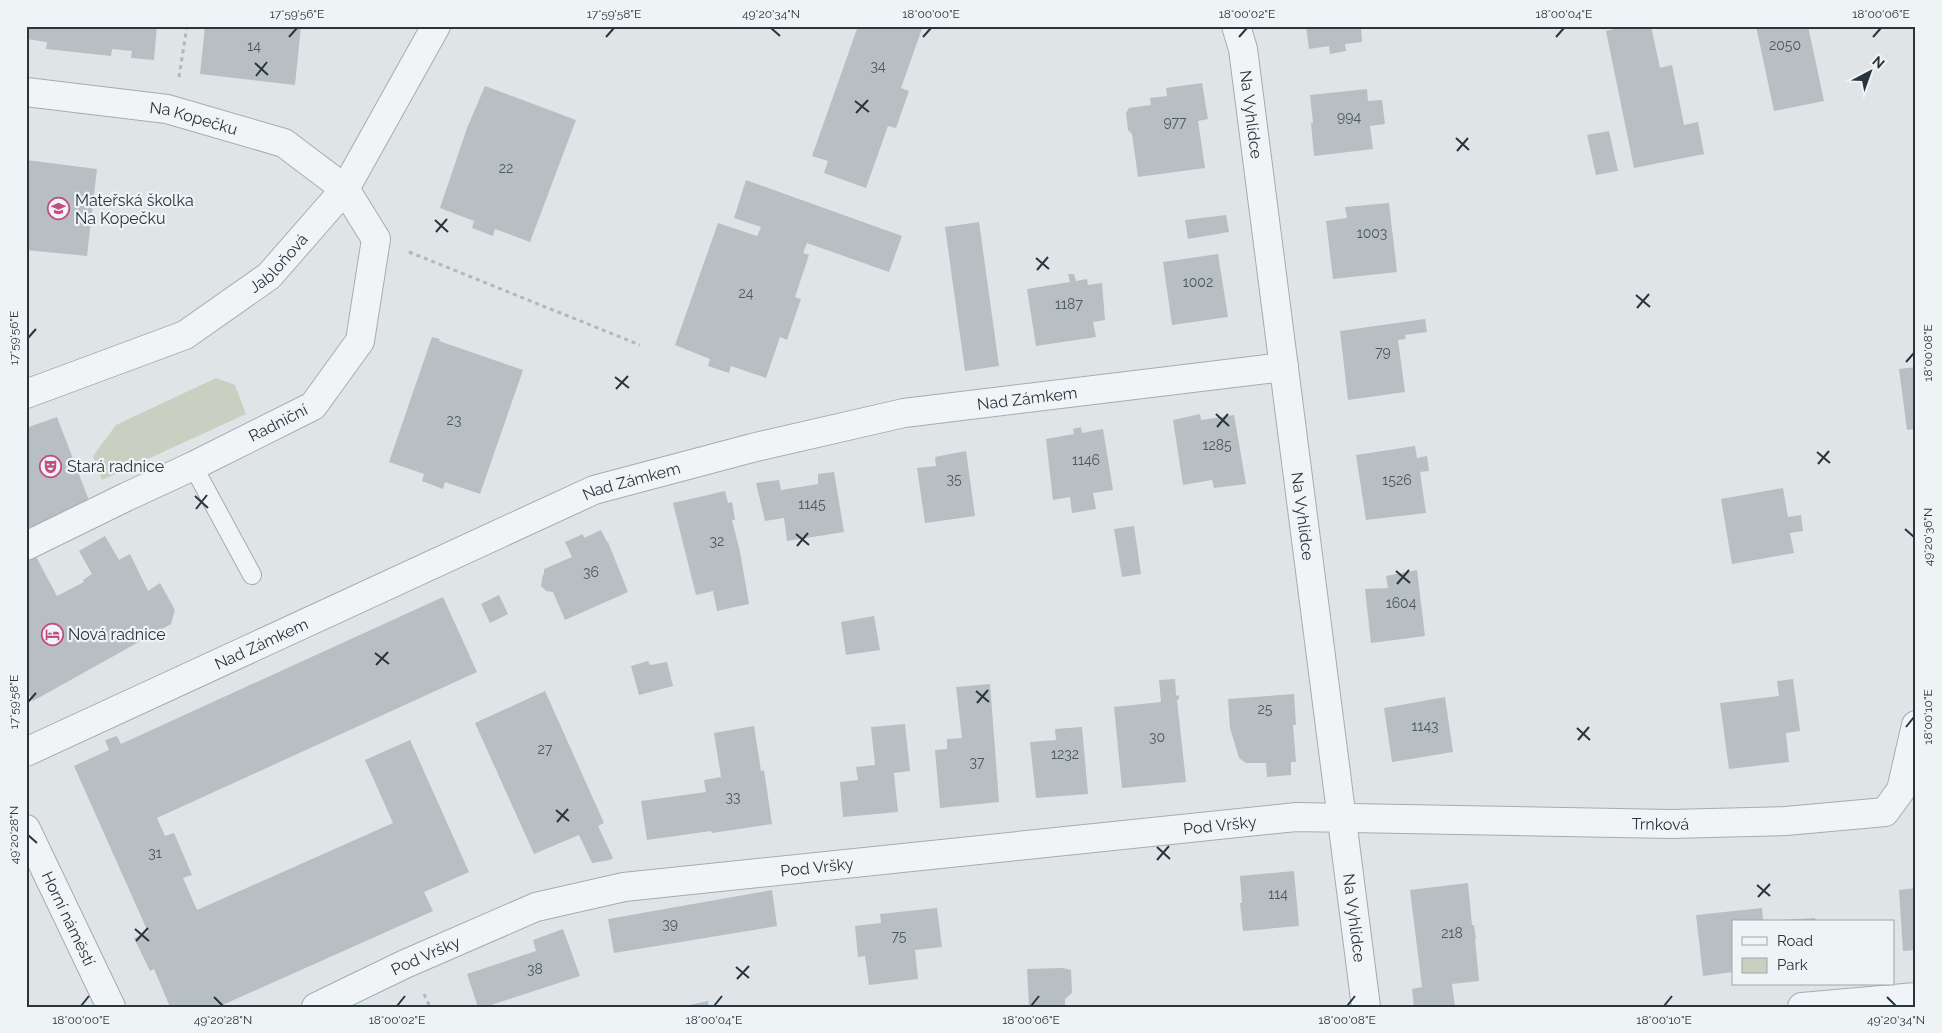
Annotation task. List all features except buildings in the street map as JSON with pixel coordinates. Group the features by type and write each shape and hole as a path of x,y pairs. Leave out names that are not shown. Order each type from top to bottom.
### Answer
{"street":[{"name":"Jabloňová","path":"26,394 185,334 269,276 345,189 436,26"},
{"name":"Na Vyhlídce","path":"1236,26 1243,49 1366,1007"},
{"name":"Na Kopečku","path":"26,92 167,109 284,143 345,189"},
{"name":"Radniční","path":"26,546 313,406 360,341 376,239 345,189"},
{"name":"Nad Zámkem","path":"26,752 594,490 752,448 904,413 1284,366"},
{"name":"Trnková","path":"1341,818 1671,824 1786,821 1885,812 1901,790 1916,725"},
{"name":"Pod Vršky","path":"316,1007 405,964 536,907 624,887 1296,817 1341,818"},
{"name":"Horní náměstí","path":"26,830 111,1007"},
{"path":"1802,1007 1916,997"}],"lane":[{"path":"193,466 252,575"}],"path":[{"path":"179,80 187,26"},
{"path":"406,251 640,345"}],"green space":[{"path":"216,378 235,385 246,414 102,480 93,456 116,425"}],"place":[{"name":"Mateřská školka Na Kopečku","path":"59,209"},
{"name":"Stará radnice","path":"51,466"},
{"name":"Nová radnice","path":"52,634"}]}
